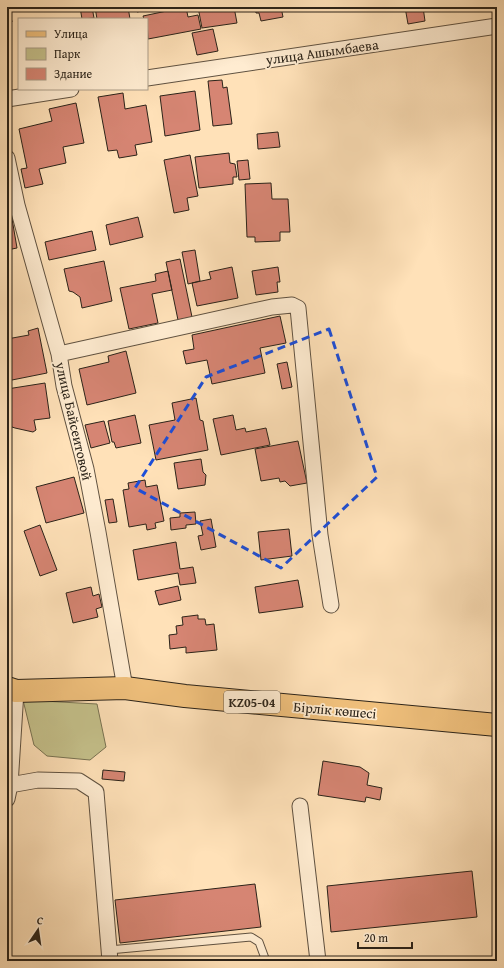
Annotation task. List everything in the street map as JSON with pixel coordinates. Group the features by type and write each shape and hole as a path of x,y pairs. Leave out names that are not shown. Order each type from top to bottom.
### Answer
{"main road":[{"name":"Бірлік көшесі","path":"12,689 125,688 185,696 497,725"}],"street":[{"name":"улица Ашымбаева","path":"148,78 497,26"},
{"path":"7,99 65,90"},
{"name":"улица Байсеитовой","path":"7,158 17,206 59,354 64,386 90,490 125,688"},
{"path":"59,354 272,307 292,306 298,308 320,535 331,605"},
{"path":"12,689 8,792 38,780 79,781 96,792 110,956"},
{"path":"300,806 318,961"}],"lane":[{"path":"110,956 250,937 259,942 266,961"}],"highlighted area":[{"path":"329,329 377,477 281,568 135,488 206,377"}],"green space":[{"path":"23,700 97,704 106,747 90,760 47,756 34,745"}],"building":[{"path":"7,7 9,7 12,22 7,23"},
{"path":"80,7 92,7 94,18 82,18"},
{"path":"95,7 128,7 130,18 97,18"},
{"path":"136,7 147,7 147,10 137,12"},
{"path":"186,7 188,17 198,15 201,29 148,39 148,18 144,18 143,16"},
{"path":"198,7 234,7 237,23 202,28"},
{"path":"255,7 281,7 283,17 261,21 259,13 256,13"},
{"path":"405,7 423,7 425,21 408,24"},
{"path":"213,29 218,51 197,55 192,33"},
{"path":"222,80 223,88 227,87 232,124 213,126 208,81"},
{"path":"195,91 200,130 165,136 160,96"},
{"path":"123,93 125,109 146,105 152,142 135,145 137,155 119,158 117,150 108,151 98,97"},
{"path":"76,103 84,143 63,147 66,163 39,169 43,184 25,188 21,169 27,168 19,129 52,121 49,109"},
{"path":"278,132 280,147 258,149 257,134"},
{"path":"229,153 230,163 235,164 237,177 233,177 233,184 199,188 195,157"},
{"path":"190,155 198,196 187,198 189,210 174,213 164,160"},
{"path":"248,160 250,179 239,180 237,161"},
{"path":"271,183 272,199 288,199 290,232 280,232 280,241 255,242 255,237 247,237 245,184"},
{"path":"10,207 17,248 7,250 7,208"},
{"path":"138,217 143,237 110,245 106,225"},
{"path":"92,231 96,250 49,260 45,242"},
{"path":"195,250 200,281 188,284 182,252"},
{"path":"180,259 192,317 178,320 166,262"},
{"path":"104,261 112,301 82,308 80,297 69,291 64,269"},
{"path":"232,267 238,298 197,306 192,283 211,279 209,272"},
{"path":"278,267 280,282 277,282 278,292 256,295 252,271"},
{"path":"168,271 172,290 152,294 158,323 129,329 120,288 156,281 155,274"},
{"path":"280,316 286,343 260,348 265,373 212,384 207,360 186,364 183,351 194,349 192,335"},
{"path":"38,328 47,373 7,381 7,339 29,335 28,331"},
{"path":"126,351 136,393 87,405 79,369 109,362 108,356"},
{"path":"287,362 292,387 282,389 277,364"},
{"path":"45,383 50,418 34,420 36,430 33,432 9,426 7,420 7,389"},
{"path":"196,398 200,420 203,421 208,450 156,460 149,425 175,420 172,403"},
{"path":"135,415 141,443 116,448 114,442 112,442 108,421"},
{"path":"233,415 236,430 245,428 246,432 266,428 270,445 221,455 213,419"},
{"path":"104,421 110,443 91,448 85,425"},
{"path":"298,441 307,483 290,486 285,481 280,482 279,478 261,481 255,449"},
{"path":"201,459 203,472 206,475 205,485 178,489 174,463"},
{"path":"74,477 84,513 46,523 36,487"},
{"path":"145,480 146,487 157,485 164,521 155,523 156,528 147,530 146,524 129,527 123,490 129,489 128,483"},
{"path":"113,499 117,522 109,523 105,500"},
{"path":"195,512 196,524 186,525 186,528 171,530 170,518 180,517 180,513"},
{"path":"211,519 216,547 201,550 198,536 203,535 200,521"},
{"path":"40,525 57,570 40,576 24,531"},
{"path":"289,529 292,556 261,560 258,532"},
{"path":"176,542 180,569 193,567 196,583 180,585 178,573 138,580 133,550"},
{"path":"298,580 303,607 259,613 255,587"},
{"path":"178,586 181,600 159,605 155,591"},
{"path":"91,587 93,596 99,594 102,607 96,609 98,617 73,623 66,593"},
{"path":"198,615 198,619 205,619 206,625 214,624 217,650 186,653 186,647 170,649 169,635 177,634 176,626 183,625 182,617"},
{"path":"323,761 360,767 369,773 367,785 382,788 380,800 366,797 365,802 318,795"},
{"path":"103,770 125,772 124,781 102,779"},
{"path":"472,871 477,917 331,932 327,886"},
{"path":"255,884 261,927 120,943 115,900"}]}
